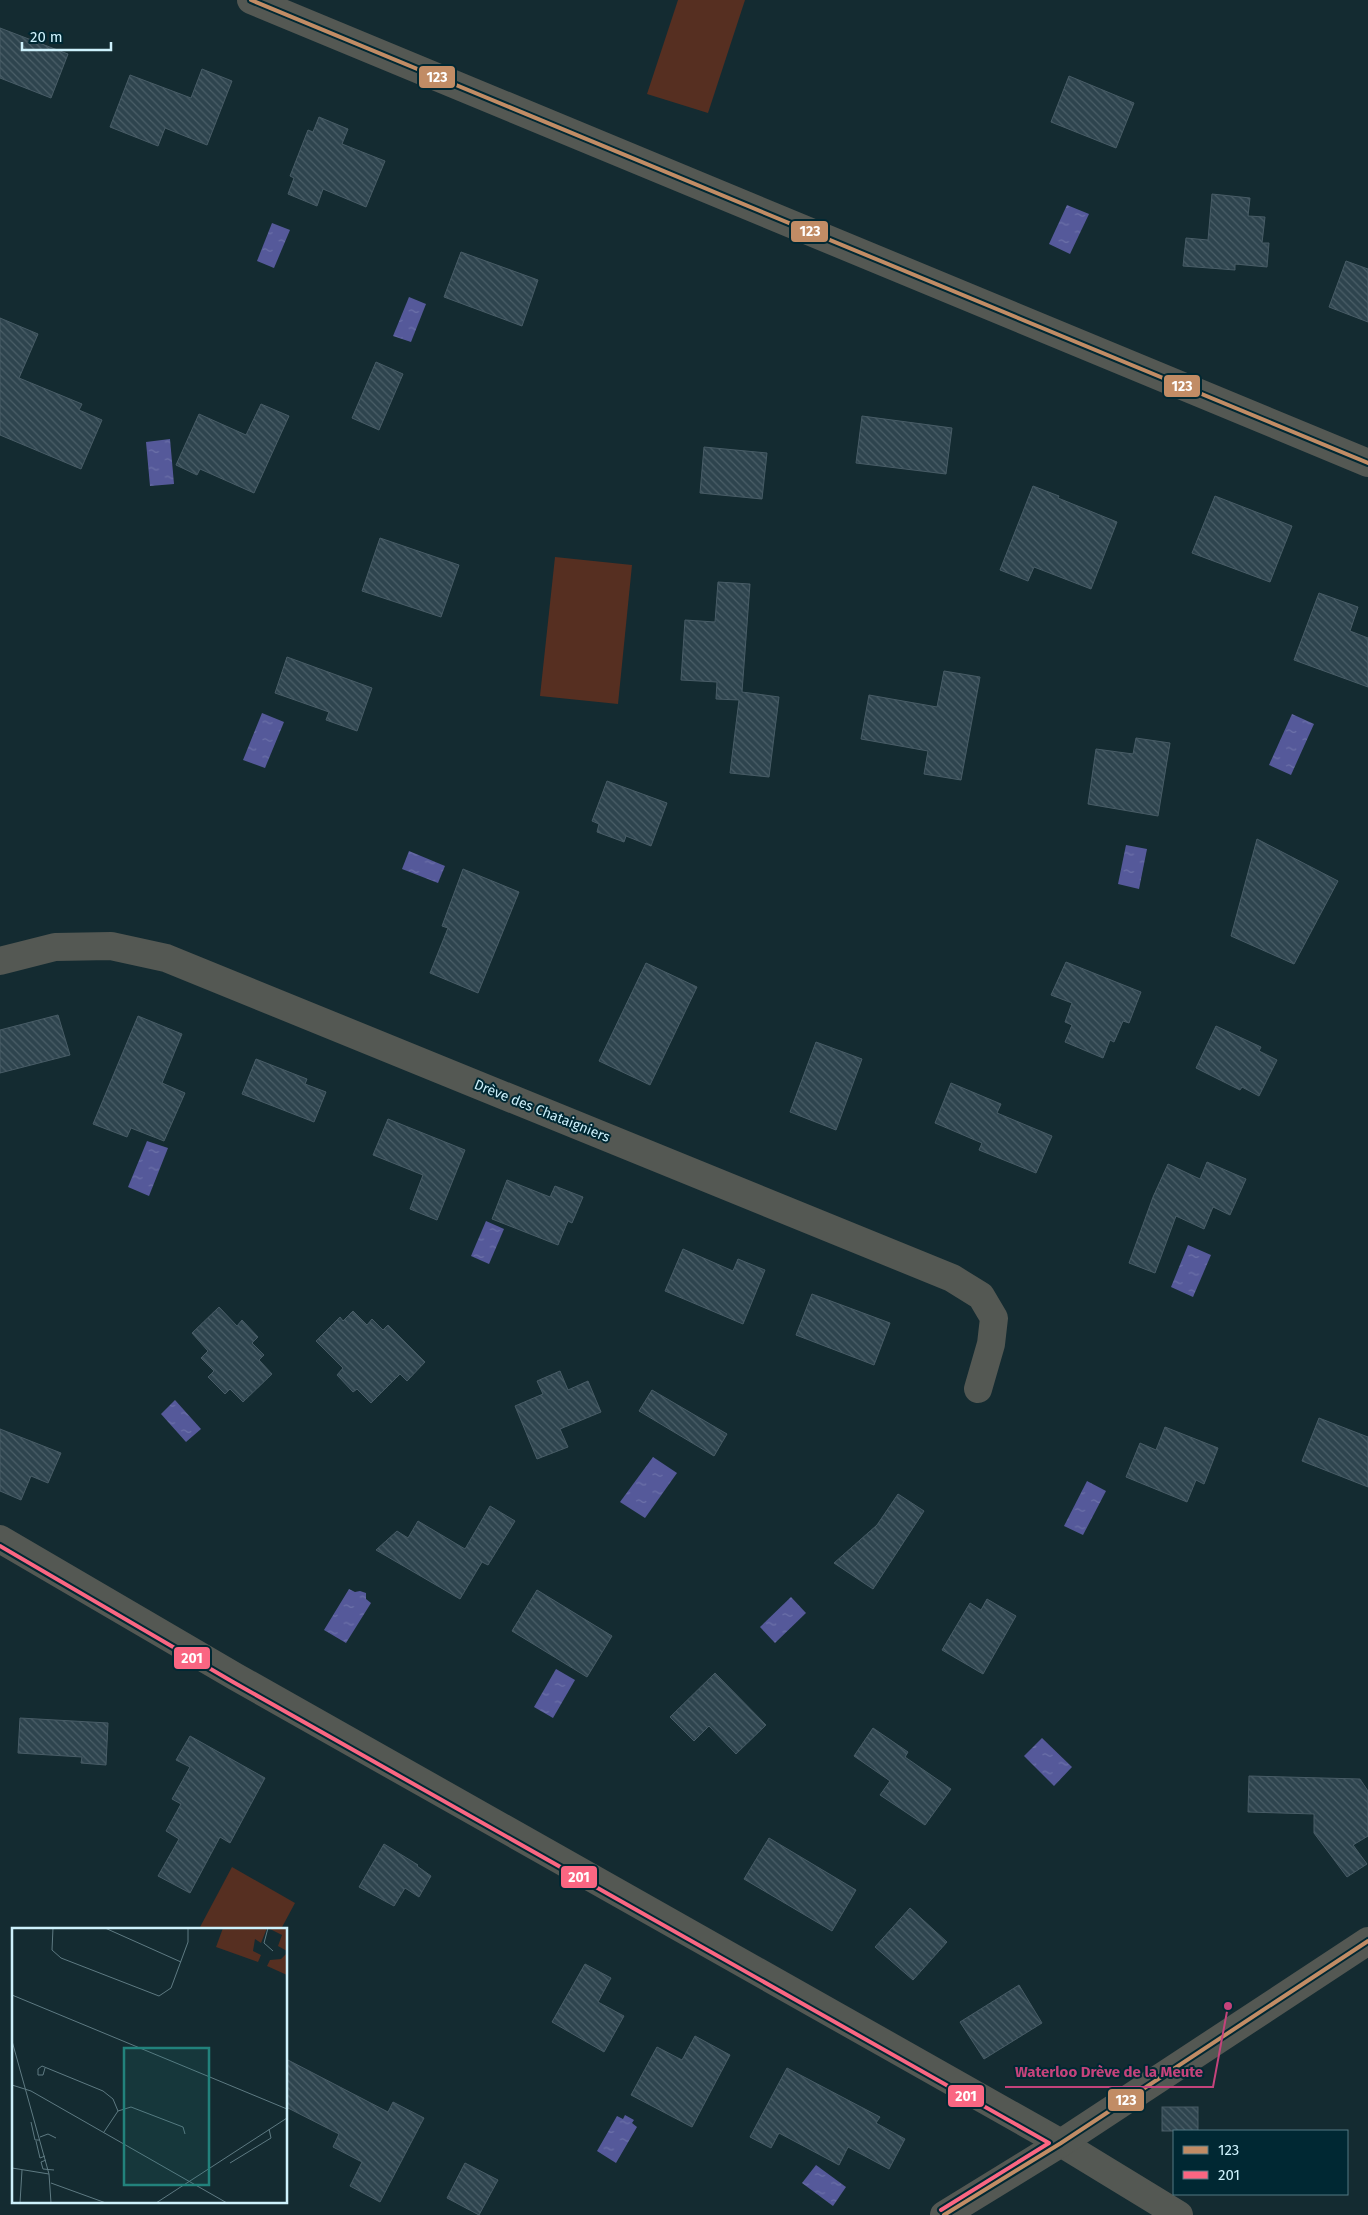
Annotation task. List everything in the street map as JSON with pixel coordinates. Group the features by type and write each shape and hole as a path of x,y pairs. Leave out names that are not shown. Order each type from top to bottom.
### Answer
{"street":[{"path":"251,0 1368,463"},
{"name":"Drève des Chataigniers","path":"0,960 55,947 110,946 166,958 952,1278 981,1296 994,1318 992,1344 978,1389"},
{"path":"0,1539 220,1667 1061,2143 1179,2215"},
{"path":"944,2215 1061,2143 1368,1941"}],"shaded area":[{"path":"678,0 745,0 708,113 647,94"},
{"path":"555,557 632,565 618,704 540,696"},
{"path":"232,1867 295,1903 282,1928 200,1928"}],"water":[{"path":"1067,205 1089,214 1070,254 1049,244"},
{"path":"272,223 290,230 274,268 257,261"},
{"path":"409,297 426,304 411,342 393,336"},
{"path":"170,439 174,484 150,486 146,442"},
{"path":"262,713 284,722 265,768 243,760"},
{"path":"1292,714 1314,724 1291,775 1269,765"},
{"path":"1126,845 1147,849 1139,889 1118,884"},
{"path":"409,851 445,866 438,883 402,869"},
{"path":"147,1141 168,1148 149,1196 128,1187"},
{"path":"486,1221 504,1229 489,1264 471,1256"},
{"path":"1188,1245 1211,1255 1193,1297 1171,1287"},
{"path":"175,1400 201,1429 186,1442 161,1414"},
{"path":"653,1457 677,1473 645,1518 620,1502"},
{"path":"1087,1481 1106,1491 1083,1535 1064,1526"},
{"path":"349,1589 355,1592 366,1593 366,1599 371,1603 346,1643 324,1630"},
{"path":"791,1597 806,1613 775,1643 760,1627"},
{"path":"556,1669 575,1680 553,1718 534,1707"},
{"path":"1042,1738 1072,1767 1054,1786 1024,1756"},
{"path":"625,2115 634,2120 632,2123 637,2127 616,2163 597,2151 617,2116 623,2119"},
{"path":"816,2165 846,2187 833,2206 802,2183"}],"building":[{"path":"0,28 68,54 51,98 0,78"},
{"path":"202,69 232,81 207,145 165,128 158,146 110,127 130,75 191,98"},
{"path":"1069,76 1134,103 1116,148 1051,122"},
{"path":"319,117 348,129 342,144 385,161 366,207 323,189 317,206 288,194 294,178 290,176 308,130 313,132"},
{"path":"1212,194 1250,198 1248,216 1265,217 1262,243 1269,243 1267,267 1235,264 1235,270 1183,266 1186,238 1208,240"},
{"path":"461,252 538,280 522,326 444,297"},
{"path":"1346,261 1368,269 1368,322 1329,307"},
{"path":"0,318 38,334 19,378 82,404 79,410 102,420 81,469 0,435"},
{"path":"376,362 403,374 379,430 352,418"},
{"path":"261,404 289,416 254,493 200,469 197,475 176,465 199,414 246,435"},
{"path":"862,416 952,428 946,474 856,463"},
{"path":"704,447 767,453 762,499 700,493"},
{"path":"1033,486 1117,522 1091,589 1034,567 1028,581 1000,570"},
{"path":"1215,496 1292,526 1270,582 1192,553"},
{"path":"380,538 459,565 441,617 362,591"},
{"path":"718,582 750,584 742,692 779,697 769,777 730,773 739,700 716,699 717,682 681,680 685,620 715,622"},
{"path":"1319,593 1358,607 1350,631 1368,638 1368,687 1294,660"},
{"path":"287,657 372,688 357,731 326,720 329,712 275,693"},
{"path":"944,671 980,677 961,780 924,774 928,751 861,739 869,695 937,707"},
{"path":"1136,738 1170,743 1158,816 1088,804 1096,749 1133,754"},
{"path":"607,781 667,803 651,846 626,836 624,842 597,832 599,824 592,821"},
{"path":"1257,839 1338,881 1294,964 1231,936"},
{"path":"463,869 519,892 478,993 430,973 448,928 442,926"},
{"path":"1066,962 1141,992 1129,1023 1123,1021 1114,1042 1110,1040 1103,1058 1065,1042 1072,1025 1065,1022 1072,1003 1051,995"},
{"path":"646,963 697,987 650,1085 599,1061"},
{"path":"58,1015 70,1055 0,1073 0,1030"},
{"path":"138,1016 182,1034 162,1083 185,1093 164,1141 131,1128 127,1137 93,1124"},
{"path":"1216,1026 1261,1047 1259,1051 1277,1060 1259,1096 1242,1087 1240,1090 1196,1068"},
{"path":"816,1042 862,1059 836,1130 790,1112"},
{"path":"256,1059 307,1079 305,1084 326,1092 314,1122 242,1094"},
{"path":"951,1083 1001,1104 997,1113 1052,1136 1036,1173 979,1150 982,1143 935,1123"},
{"path":"388,1119 465,1150 437,1220 410,1209 423,1175 373,1155"},
{"path":"1207,1162 1246,1179 1230,1215 1213,1207 1204,1229 1176,1216 1155,1273 1129,1263 1153,1197 1168,1164 1200,1179"},
{"path":"507,1180 550,1197 555,1186 583,1197 572,1223 568,1221 558,1245 492,1219"},
{"path":"683,1249 733,1271 738,1259 765,1270 743,1324 665,1291"},
{"path":"812,1294 890,1323 874,1365 796,1335"},
{"path":"219,1307 237,1326 242,1320 258,1337 252,1343 264,1355 259,1360 272,1374 243,1402 230,1389 225,1394 208,1377 214,1371 201,1358 208,1351 192,1333"},
{"path":"353,1311 367,1325 372,1319 383,1330 388,1325 425,1362 407,1381 400,1374 371,1403 357,1389 353,1392 337,1375 343,1368 316,1341 340,1317 343,1321"},
{"path":"560,1371 568,1390 588,1381 601,1412 560,1429 568,1447 537,1459 515,1406 543,1394 537,1381"},
{"path":"652,1390 727,1434 714,1456 639,1411"},
{"path":"1319,1418 1368,1437 1368,1487 1302,1461"},
{"path":"1165,1427 1218,1448 1204,1484 1196,1480 1187,1502 1126,1477 1140,1443 1156,1450"},
{"path":"0,1429 61,1453 48,1483 31,1476 21,1500 0,1491"},
{"path":"898,1494 924,1511 873,1589 834,1563 877,1525"},
{"path":"490,1506 515,1521 488,1565 482,1562 460,1599 376,1550 397,1531 408,1538 418,1521 465,1549"},
{"path":"537,1590 612,1636 587,1677 512,1631"},
{"path":"987,1599 1016,1616 983,1674 942,1650 970,1603 981,1610"},
{"path":"715,1673 766,1725 736,1754 709,1726 694,1741 670,1717"},
{"path":"20,1718 108,1723 106,1765 81,1763 82,1757 18,1753"},
{"path":"873,1728 908,1752 905,1757 951,1789 925,1825 880,1795 890,1781 854,1756"},
{"path":"190,1736 265,1778 230,1843 220,1837 190,1893 158,1876 179,1839 166,1831 181,1804 172,1799 190,1767 176,1760"},
{"path":"1249,1776 1360,1779 1368,1791 1368,1836 1353,1845 1367,1864 1347,1877 1314,1833 1314,1814 1248,1812"},
{"path":"769,1838 856,1890 832,1931 744,1879"},
{"path":"384,1844 418,1865 431,1876 419,1897 405,1888 394,1906 359,1887"},
{"path":"910,1908 947,1942 913,1980 875,1947"},
{"path":"585,1964 611,1978 598,2002 624,2016 604,2052 552,2022"},
{"path":"1019,1985 1042,2023 984,2059 960,2022"},
{"path":"695,2036 730,2055 692,2127 631,2095 657,2047 682,2060"},
{"path":"288,2060 388,2112 393,2102 424,2118 380,2202 350,2186 362,2162 333,2147 339,2134 288,2108"},
{"path":"787,2068 880,2117 876,2123 905,2139 889,2169 848,2147 839,2165 779,2133 771,2148 750,2137"},
{"path":"1162,2107 1198,2107 1198,2130 1162,2131"},
{"path":"465,2163 498,2180 479,2215 447,2198"}],"transit line":[{"name":"123","path":"251,0 1368,463"},
{"name":"201","path":"0,1546 233,1682 1049,2143 941,2210"},
{"name":"123","path":"944,2215 1061,2143 1368,1941"}],"place":[{"name":"Waterloo Drève de la Meute","path":"1228,2006"}]}
